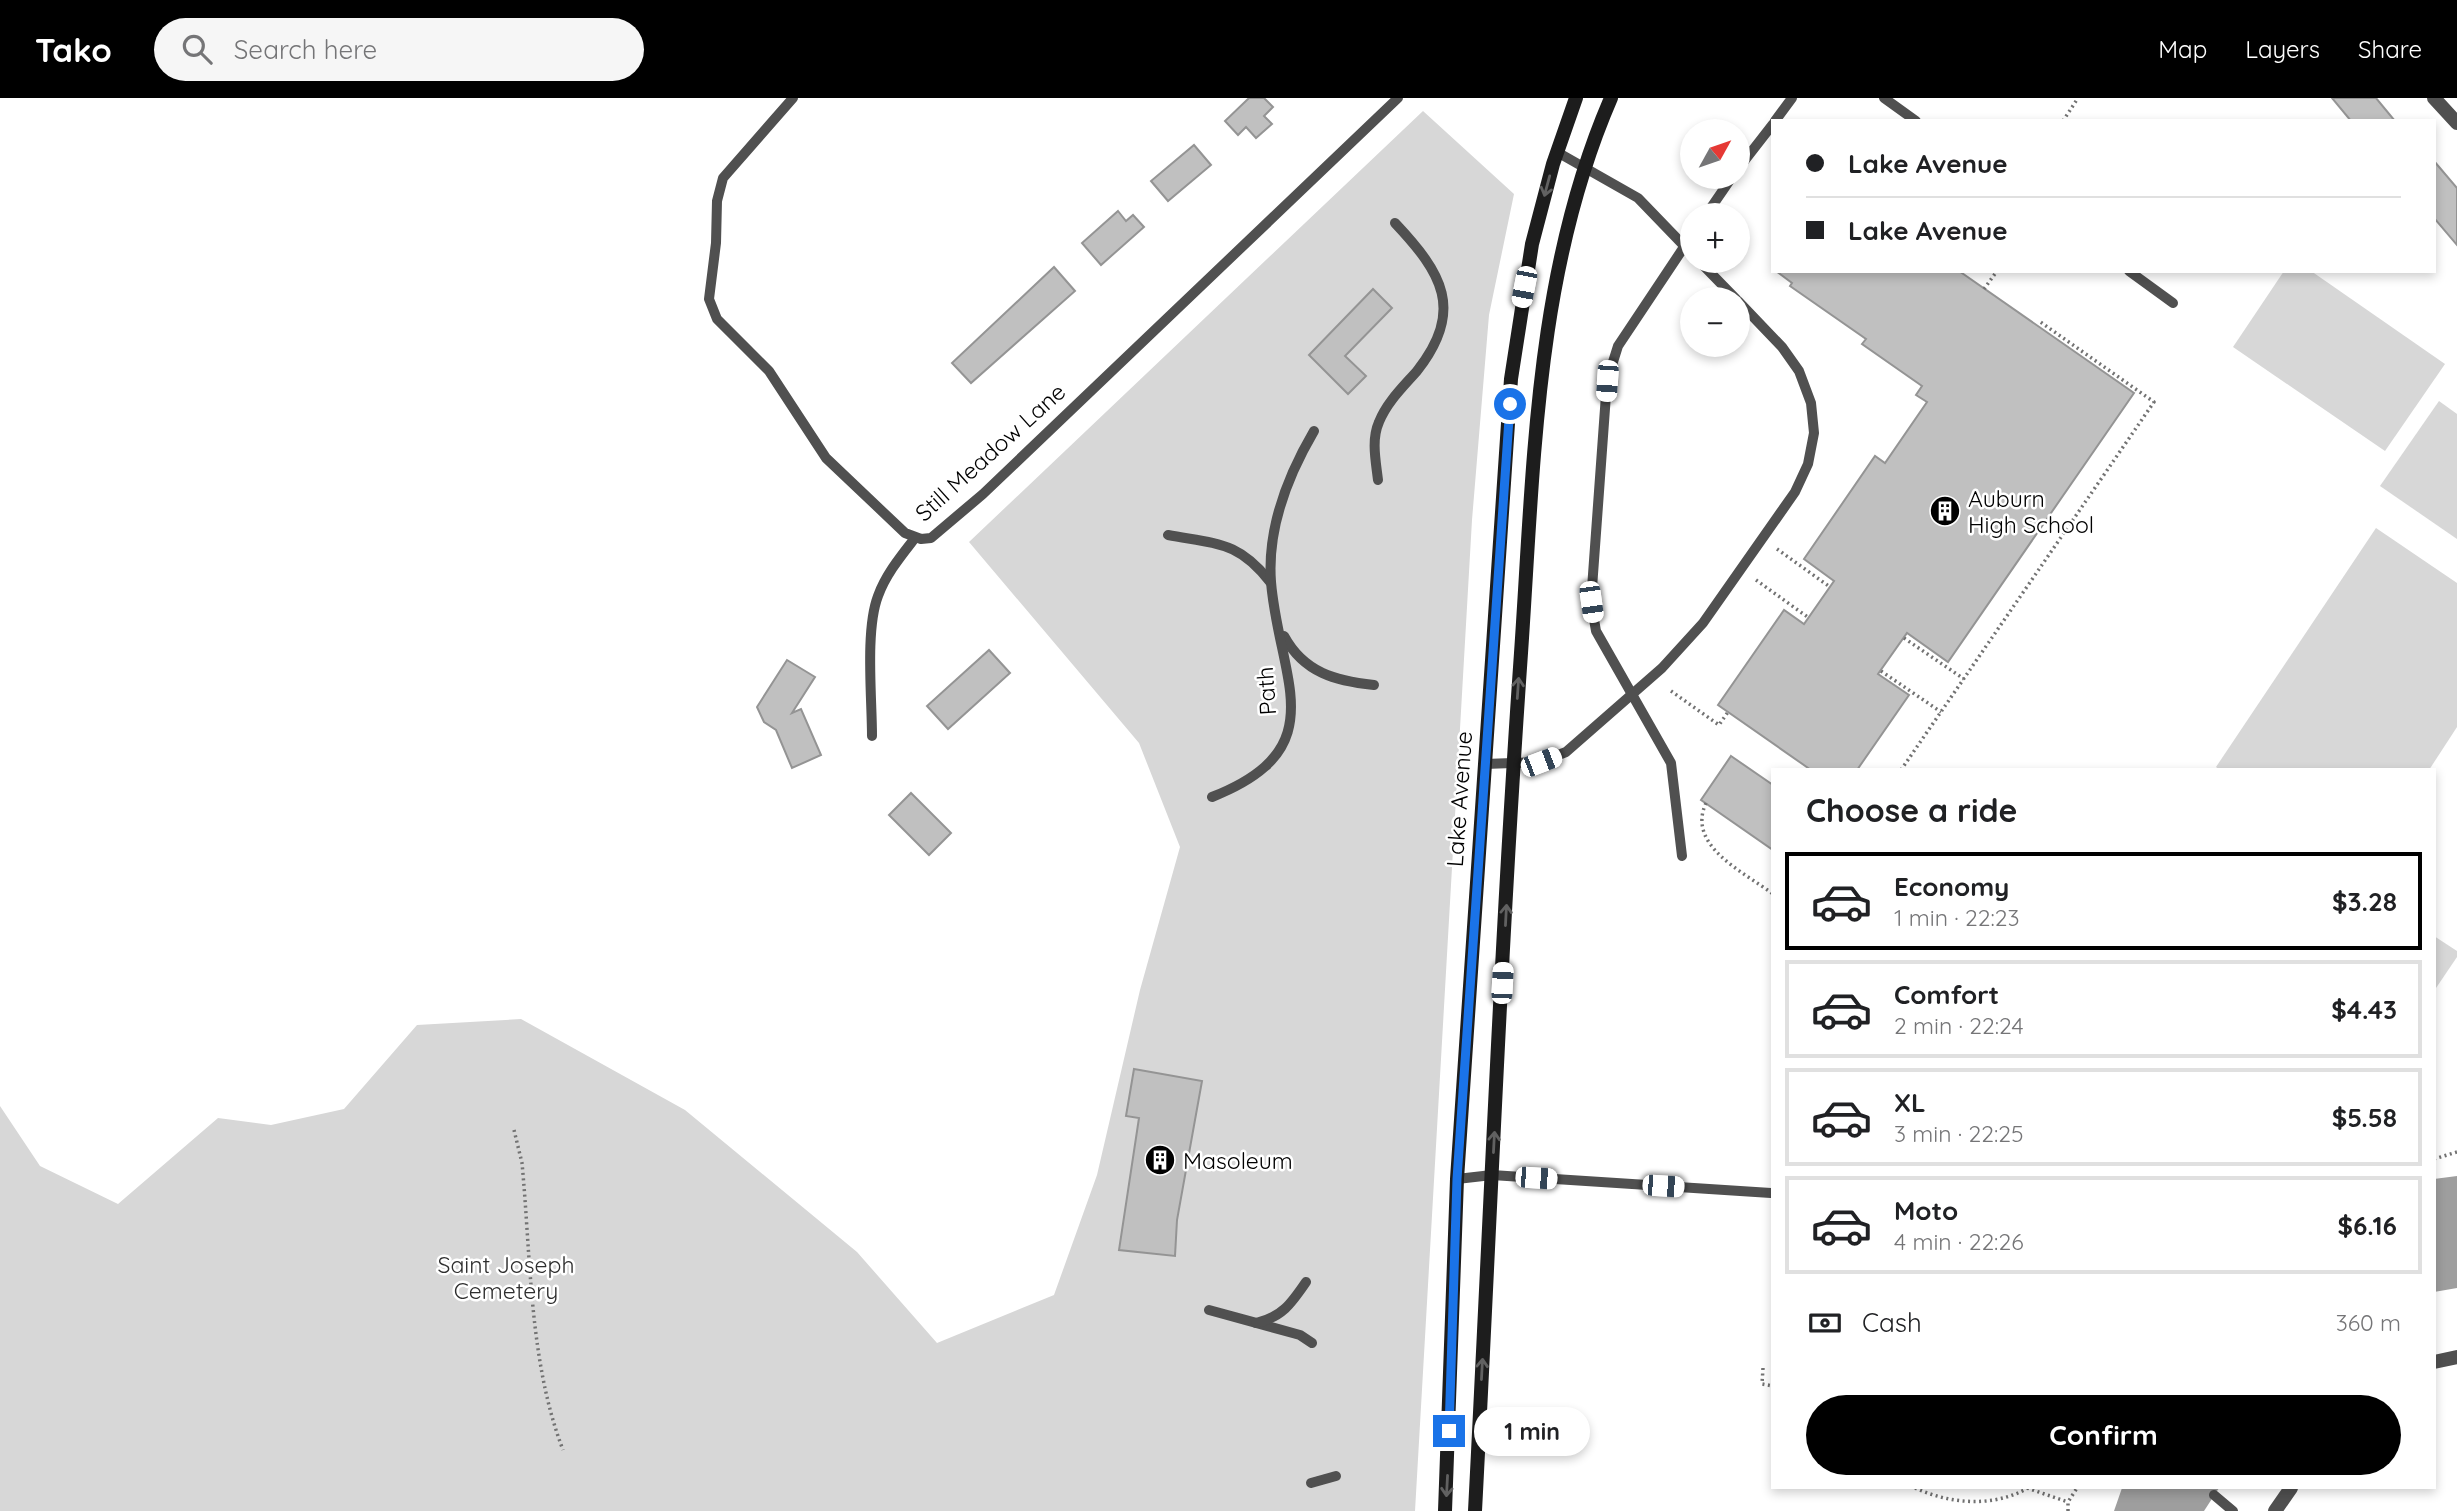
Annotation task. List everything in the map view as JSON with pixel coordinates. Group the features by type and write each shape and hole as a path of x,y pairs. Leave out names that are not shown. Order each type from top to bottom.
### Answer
{"main road":[{"name":"Lake Avenue","path":"1446,1511 1457,1179 1511,379 1532,244 1557,152 1576,98"},
{"path":"1475,1511 1514,762 1538,409 1559,256 1585,168 1611,98"}],"street":[{"path":"2434,98 2457,123"},
{"path":"2436,1362 2457,1357"},
{"path":"2274,1511 2290,1489"}],"lane":[{"name":"Still Meadow Lane","path":"793,98 770,127 728,168 723,178 717,201 711,306 716,319 730,336 769,372 826,458 905,533 915,538 931,538 982,494 1398,98"},
{"path":"1776,119 1793,98"},
{"path":"1884,98 1913,119"},
{"path":"1750,153 1771,126"},
{"path":"1557,152 1638,198 1680,241"},
{"path":"1378,480 1374,447 1378,424 1440,334 1446,304 1435,270 1395,223"},
{"path":"1680,262 1618,346 1607,381 1591,602 1596,631 1671,762 1682,856"},
{"path":"1711,273 1724,287"},
{"path":"2132,273 2173,303"},
{"path":"1485,764 1541,762 1566,752 1662,668 1703,623 1795,492 1808,464 1814,433 1811,403 1799,371 1782,347 1750,314"},
{"name":"Path","path":"1212,797 1248,781 1276,758 1291,722 1288,681 1271,583 1271,550 1280,502 1295,463 1314,431"},
{"name":"Path","path":"1168,535 1233,549 1248,555 1271,583"},
{"path":"872,736 872,621 877,598 889,572 915,538"},
{"name":"Path","path":"1280,628 1289,645 1307,665 1328,677 1374,685"},
{"path":"1288,681 1307,665"},
{"path":"1457,1179 1492,1175 1771,1193"},
{"path":"1253,1324 1273,1319 1289,1308 1306,1282"},
{"path":"1209,1310 1300,1335 1312,1343"},
{"path":"1311,1483 1336,1476"},
{"path":"2214,1496 2233,1511"}],"path":[{"path":"2064,119 2078,98"},
{"path":"1984,289 1996,273"},
{"path":"1902,768 2154,402 2039,321"},
{"path":"1777,549 1830,587"},
{"path":"1756,580 1809,618"},
{"path":"1904,638 1964,679"},
{"path":"1881,671 1941,712"},
{"path":"1671,691 1719,725 1728,712"},
{"path":"1706,803 1700,821 1706,841 1771,891"},
{"path":"514,1130 522,1163 542,1376 550,1415 563,1450"},
{"path":"2436,1158 2457,1152"},
{"path":"1763,1368 1762,1384 1771,1386"},
{"path":"1917,1489 1959,1502 1988,1501 2025,1489"},
{"path":"2031,1489 2068,1502"},
{"path":"2068,1511 2068,1502 2076,1489"}],"green space":[{"name":"Saint Joseph Cemetery","path":"1423,111 1514,194 1489,315 1472,520 1415,1511 0,1511 0,1106 40,1166 118,1204 218,1118 271,1125 344,1109 417,1025 521,1019 685,1110 857,1252 937,1343 1054,1295 1097,1175 1140,990 1180,847 1139,743 969,542"},
{"path":"2283,273 2314,273 2445,364 2385,451 2233,347"},
{"path":"2439,401 2457,414 2457,539 2380,486"},
{"path":"2376,528 2457,583 2457,727 2430,768 2216,767"},
{"path":"2436,937 2457,951 2457,957 2436,988"}],"shaded area":[{"path":"2457,1176 2457,1288 2436,1292 2436,1179"},
{"path":"2122,1489 2218,1489 2204,1511 2114,1511"}],"building":[{"path":"1249,98 1264,98 1273,107 1264,116 1272,124 1256,138 1246,127 1238,135 1225,121"},
{"path":"2332,98 2376,98 2393,119 2349,119"},
{"path":"1194,145 1211,165 1168,201 1151,181"},
{"path":"2436,163 2457,188 2457,245 2436,220"},
{"path":"1118,211 1126,221 1133,215 1144,227 1101,265 1082,243"},
{"path":"1054,267 1075,291 971,383 952,363"},
{"name":"Auburn High School","path":"1779,273 1962,273 2134,393 1948,662 1907,633 1878,674 1909,695 1858,768 1808,768 1718,705 1784,610 1804,624 1834,581 1804,559 1875,456 1885,463 1927,402 1916,395 1922,386 1862,344 1866,339 1790,286 1792,283"},
{"path":"1373,289 1392,308 1345,356 1366,376 1348,394 1309,355"},
{"path":"989,650 1010,673 948,729 927,706"},
{"path":"787,660 815,677 792,713 801,709 821,755 792,768 776,730 764,722 757,707"},
{"path":"1731,756 1771,784 1771,849 1701,800"},
{"path":"911,793 951,833 929,855 889,815"},
{"name":"Masoleum","path":"1134,1069 1202,1081 1177,1220 1175,1256 1119,1250 1139,1118 1126,1116"}],"place":[{"name":"Auburn High School","path":"1945,511"},
{"name":"Masoleum","path":"1160,1160"}],"route":[{"path":"1449,1431 1457,1179 1510,404"}]}
